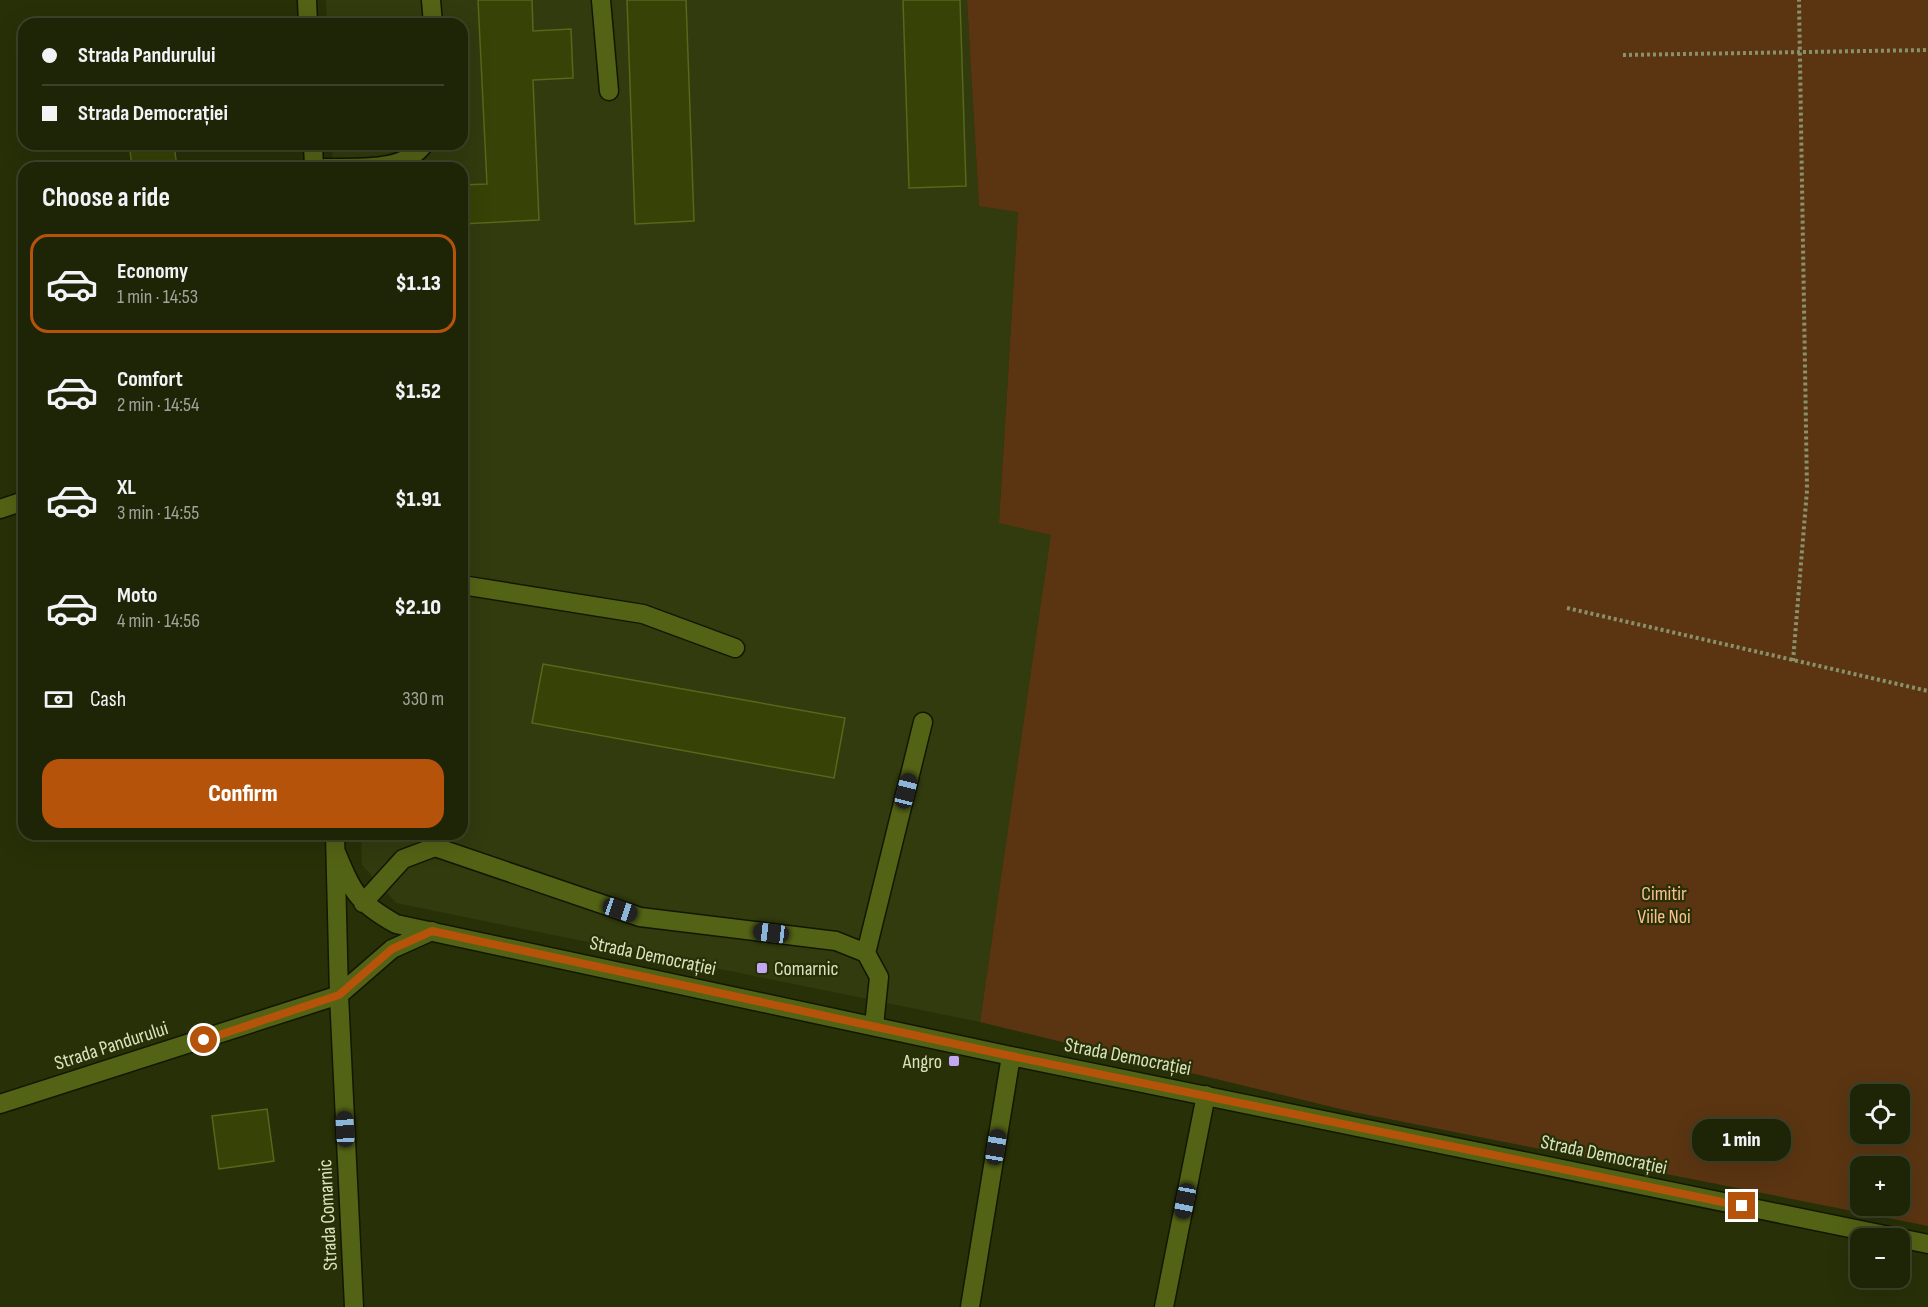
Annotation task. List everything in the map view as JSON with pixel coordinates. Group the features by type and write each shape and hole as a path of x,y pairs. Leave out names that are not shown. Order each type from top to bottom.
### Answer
{"street":[{"path":"307,0 308,18"},
{"path":"431,0 432,18"},
{"path":"602,0 609,91"},
{"path":"396,162 420,150"},
{"path":"0,509 18,503"},
{"path":"468,586 643,614 735,648"},
{"path":"866,953 923,722"},
{"path":"336,843 352,888 363,903 403,859 435,847 640,917 836,941 866,953 879,977 874,1026"},
{"name":"Strada Comarnic","path":"336,843 339,995 354,1307"},
{"name":"Strada Democrației","path":"363,903 396,924 1011,1056 1928,1244"},
{"path":"339,995 392,949 432,931"},
{"name":"Strada Pandurului","path":"0,1104 339,995"},
{"path":"970,1307 1011,1056"},
{"path":"1164,1307 1206,1095"}],"path":[{"path":"1793,661 1807,490 1798,0"},
{"path":"1623,55 1928,50"},
{"path":"1567,608 1928,691"}],"shaded area":[{"path":"326,0 967,0 979,205 1018,212 999,522 1052,535 980,1022 396,903 362,865 361,840 468,840 468,162 333,162 332,150 468,150 468,18 327,18"}],"green space":[{"name":"Cimitir Viile Noi","path":"967,0 1928,0 1928,1226 1878,1216 1910,1216 1910,1156 1850,1156 1850,1211 1349,1111 980,1022 1051,535 999,523 1018,212 979,206"}],"building":[{"path":"478,0 532,0 533,31 571,29 573,78 533,80 539,220 468,224 468,185 487,184"},
{"path":"627,0 686,0 694,221 635,224"},
{"path":"903,0 960,0 966,186 909,188"},
{"path":"130,150 175,150 176,162 131,162"},
{"path":"543,664 845,718 834,778 532,723"},
{"path":"267,1109 274,1161 219,1169 212,1116"}],"place":[{"name":"Comarnic","path":"762,968"},
{"name":"Angro","path":"954,1061"}],"route":[{"path":"204,1040 339,995 392,949 432,931 1011,1056 1742,1206"}]}
